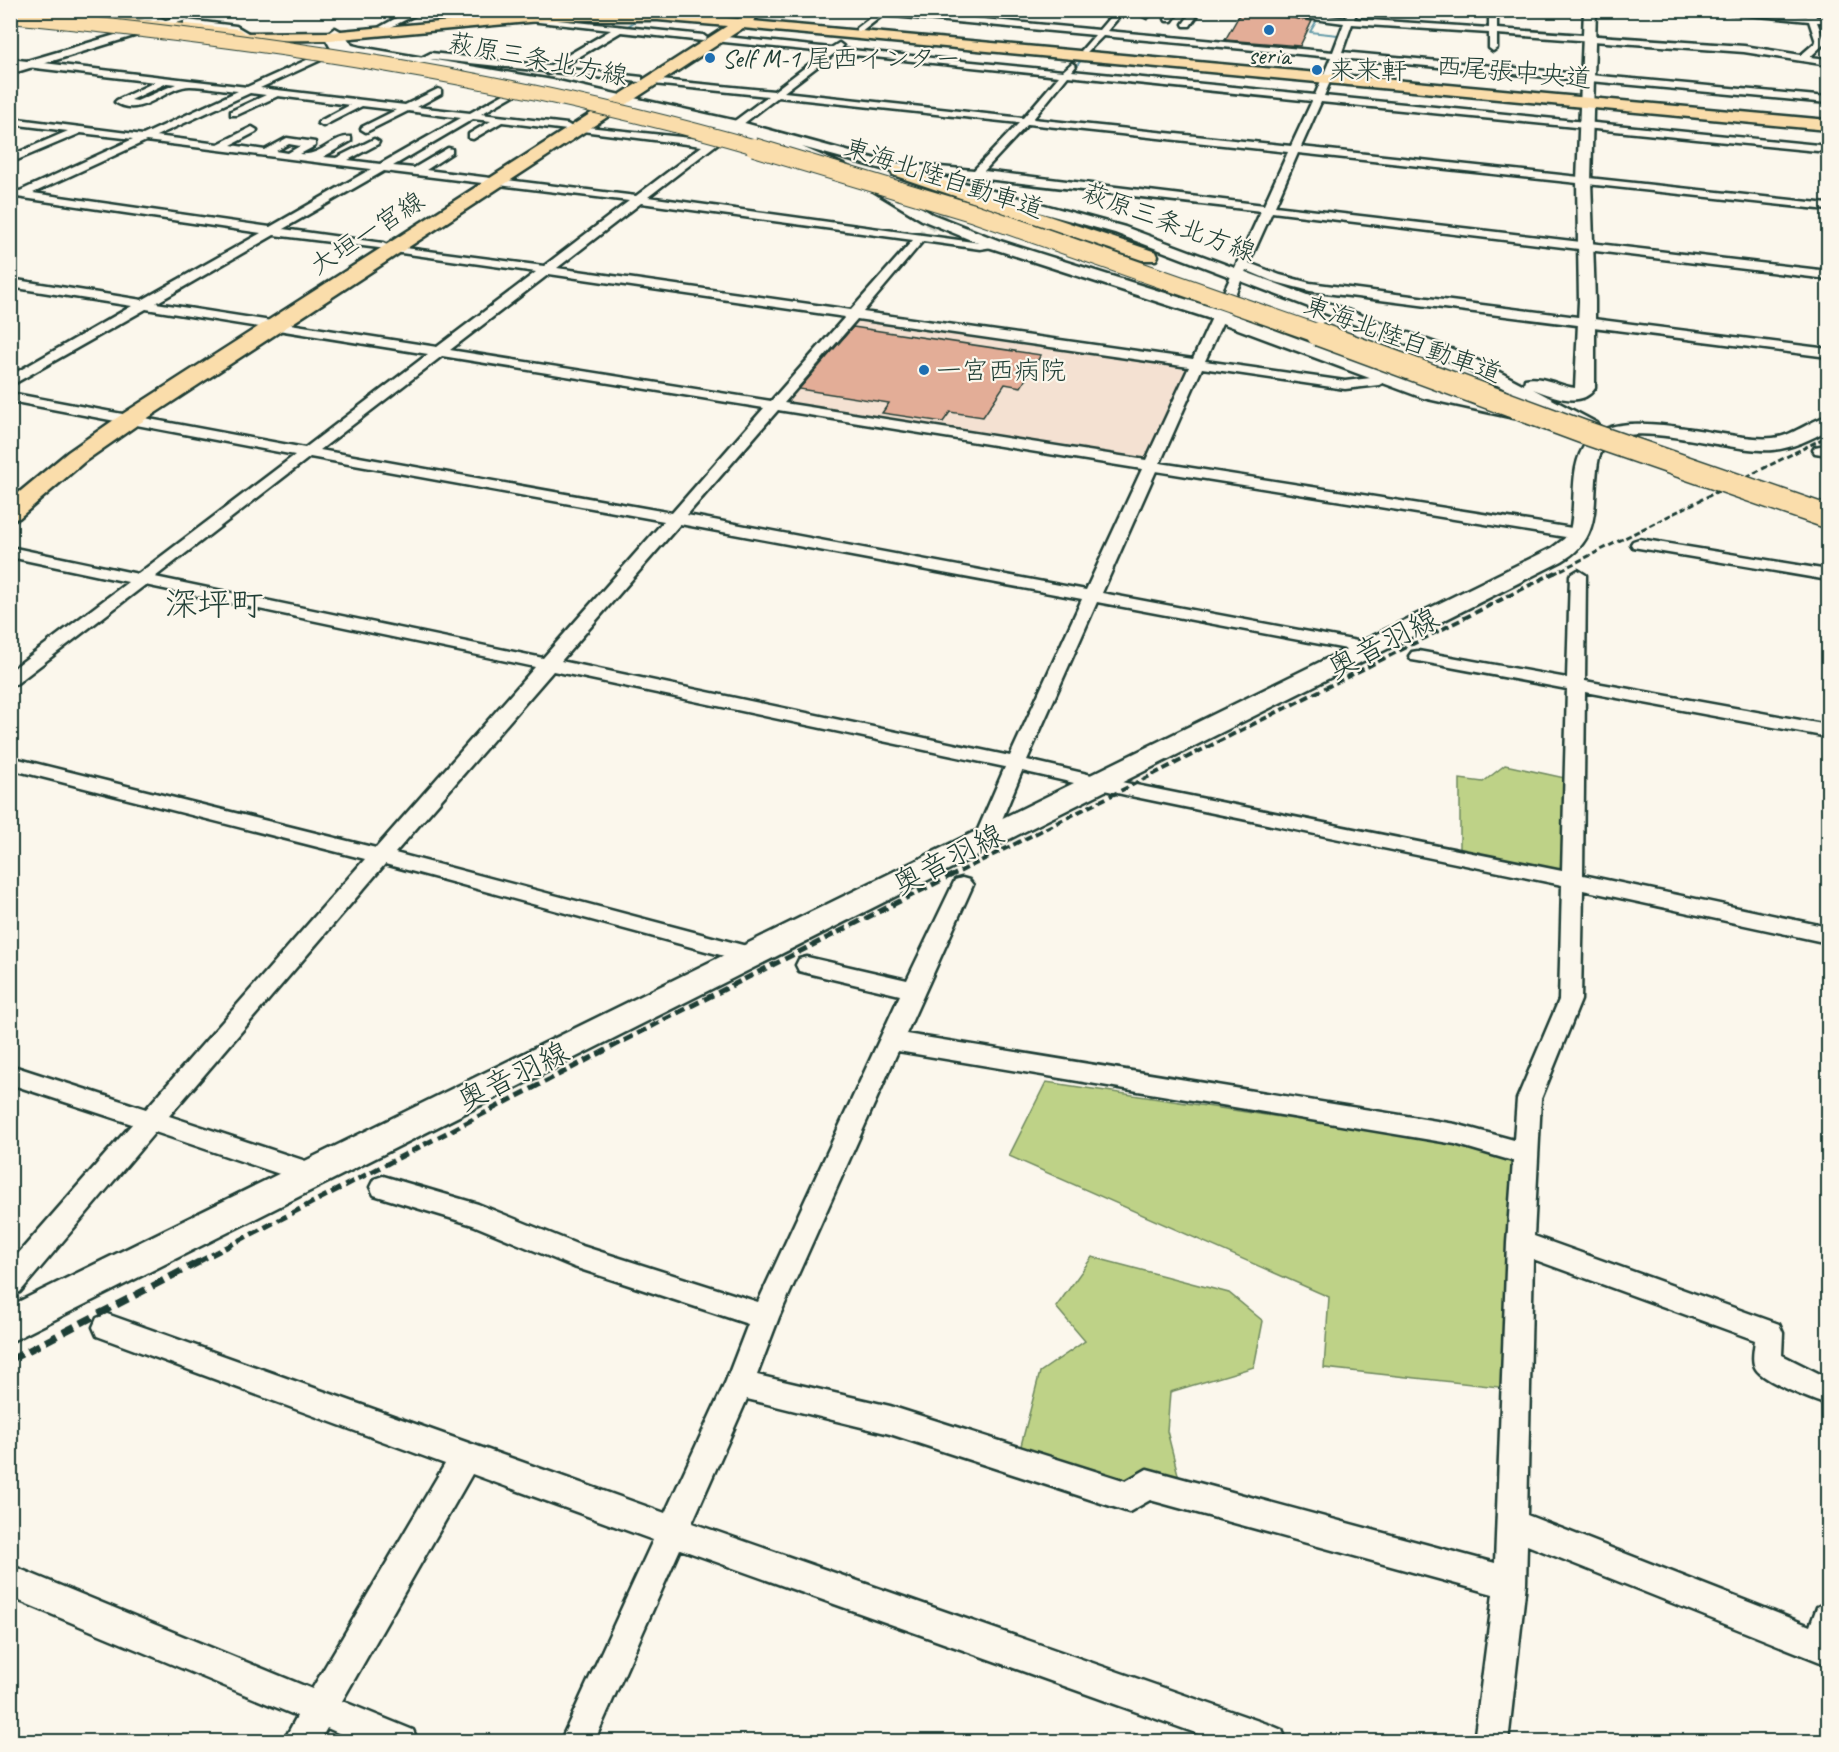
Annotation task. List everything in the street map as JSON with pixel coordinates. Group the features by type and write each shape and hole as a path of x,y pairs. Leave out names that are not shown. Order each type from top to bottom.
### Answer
{"main road":[{"path":"10,70 145,34 163,22 214,10"},
{"name":"大垣一宮線","path":"10,498 61,457 574,128 740,18 761,10"},
{"path":"1496,376 1516,377 1559,392 1583,393 1586,388 1584,181 1590,10"},
{"name":"西尾張中央道","path":"14,17 38,11 107,16 233,33"},
{"name":"西尾張中央道","path":"335,34 384,27 553,12 646,13 740,18 1828,124"},
{"name":"西尾張中央道","path":"14,17 145,34 335,34 521,18 646,13"},
{"name":"東海北陸自動車道","path":"14,17 191,30 360,55 548,90 755,140 926,189 1090,243 1828,506"},
{"name":"東海北陸自動車道","path":"14,17 200,36 385,64 577,102 767,150 852,174 1020,228 1694,471 1828,516"},
{"name":"萩原三条北方線","path":"335,34 350,48 532,80 734,127 1120,230 1240,269 1437,349 1496,376 1572,418 1608,434"},
{"name":"萩原三条北方線","path":"335,34 335,47 341,50 617,100"},
{"name":"萩原三条北方線","path":"734,127 802,151 876,185 927,217 994,244 1220,316 1447,399 1551,418 1608,434 1792,498 1828,506"},
{"path":"899,171 1304,308 1828,499"},
{"path":"876,185 1584,442 1699,481 1828,516"},
{"name":"大垣一宮線","path":"10,513 123,419"},
{"path":"1578,534 1583,519 1587,460 1591,450 1608,434 1637,429 1737,443 1772,444 1800,437 1828,422"},
{"name":"萩原三条北方線","path":"1792,498 1828,516"},
{"name":"奥音羽線","path":"10,1326 983,840 1373,649 1534,567 1573,543 1578,534"}],"street":[{"path":"68,10 107,16"},
{"path":"384,27 418,10"},
{"path":"423,10 464,12 488,17"},
{"path":"852,10 1828,100"},
{"path":"965,172 1004,134 1024,120 1121,10"},
{"path":"1169,19 1176,10"},
{"path":"1187,24 1197,10"},
{"path":"1250,10 1351,16 1468,29 1744,49 1828,62"},
{"path":"1700,10 1810,15 1828,20"},
{"path":"10,680 310,453 883,12"},
{"path":"532,80 646,13"},
{"path":"1493,48 1493,14 1503,18"},
{"path":"1803,58 1821,43 1810,15"},
{"path":"983,840 1318,99 1338,54 1351,16"},
{"path":"521,18 618,30 1828,149"},
{"path":"1453,19 1467,20 1468,29"},
{"path":"187,23 233,33"},
{"path":"1534,34 1533,26 1562,28"},
{"path":"80,27 118,33"},
{"path":"208,30 233,33"},
{"path":"214,45 233,33"},
{"path":"145,34 214,45 274,49 471,84 566,104"},
{"path":"421,60 431,56 1828,207"},
{"path":"14,196 320,57"},
{"path":"1816,60 1816,68 1825,73"},
{"path":"10,62 713,144"},
{"path":"471,84 489,77"},
{"path":"166,80 120,102 138,104 187,83"},
{"path":"172,100 207,85"},
{"path":"366,129 438,92"},
{"path":"234,113 277,93"},
{"path":"10,382 512,93"},
{"path":"323,123 360,103"},
{"path":"364,116 383,106"},
{"path":"473,136 501,119"},
{"path":"975,190 984,173 1021,137 1024,120"},
{"path":"10,121 490,181 913,239 980,246 994,244"},
{"path":"10,128 25,123"},
{"path":"32,135 54,126"},
{"path":"10,160 79,129"},
{"path":"220,147 252,130"},
{"path":"70,146 102,132"},
{"path":"102,144 123,135"},
{"path":"312,159 347,139"},
{"path":"264,153 287,141 311,144 289,156"},
{"path":"337,162 374,142"},
{"path":"415,172 448,151"},
{"path":"875,163 984,173 1828,275"},
{"path":"14,196 549,269 1356,386 1385,377 1437,349"},
{"path":"10,1283 675,518 855,315 927,217"},
{"path":"855,315 883,294 934,240"},
{"path":"10,283 1578,534"},
{"path":"1296,291 1586,322 1828,353"},
{"path":"10,397 675,518 1373,649"},
{"path":"1639,544 1828,575"},
{"path":"10,552 1016,763 1098,783 1572,879 1828,934"},
{"path":"1491,1742 1510,1583 1520,1243 1530,1099 1570,1000 1574,685 1578,575"},
{"path":"1418,656 1828,731"},
{"path":"10,764 380,856 753,956"},
{"path":"577,1742 739,1384 765,1317 962,885"},
{"path":"807,965 914,990"},
{"path":"891,1041 1455,1134 1526,1154"},
{"path":"10,1074 315,1175"},
{"path":"383,1187 478,1215 574,1255 765,1317"},
{"path":"1520,1243 1769,1333 1767,1362 1828,1392"},
{"path":"107,1327 671,1531 1270,1742"},
{"path":"739,1384 890,1420 1129,1497 1147,1485 1510,1583"},
{"path":"300,1742 465,1456"},
{"path":"1513,1525 1826,1637"},
{"path":"10,1581 401,1742"}],"shaded area":[{"path":"859,319 1189,366 1147,462 782,404"}],"green space":[{"path":"1505,765 1574,780 1572,879 1460,856 1460,779 1483,782"},
{"path":"1046,1082 1526,1154 1517,1389 1324,1368 1329,1297 1009,1156"},
{"path":"1092,1257 1229,1293 1263,1321 1254,1367 1170,1392 1167,1431 1183,1494 1017,1461 1040,1372 1085,1341 1056,1307"}],"building":[{"name":"seria","path":"1240,14 1312,21 1300,46 1225,40"},
{"name":"一宮西病院","path":"853,327 1041,355 1021,387 1005,384 983,417 950,412 943,422 882,413 889,403 799,389"}],"waterway":[{"path":"1114,23 1125,10"},
{"path":"1316,10 1317,17"},
{"path":"624,28 638,20"},
{"path":"1317,20 1310,32 1338,35"},
{"path":"1092,49 1103,35"},
{"path":"1071,73 1083,58"}],"tunnel":[{"path":"918,241 979,170"}],"railway":[{"path":"1553,574 1828,436"},
{"path":"949,877 1556,572"},
{"path":"198,1262 689,1007 952,875"},
{"path":"10,1360 201,1261"}],"place":[{"name":"seria","path":"1269,30"},
{"name":"Self M-1 尾西インター","path":"710,58"},
{"name":"来来軒","path":"1317,70"},
{"name":"一宮西病院","path":"924,370"}],"district":[{"name":"深坪町","path":"214,604"}]}
